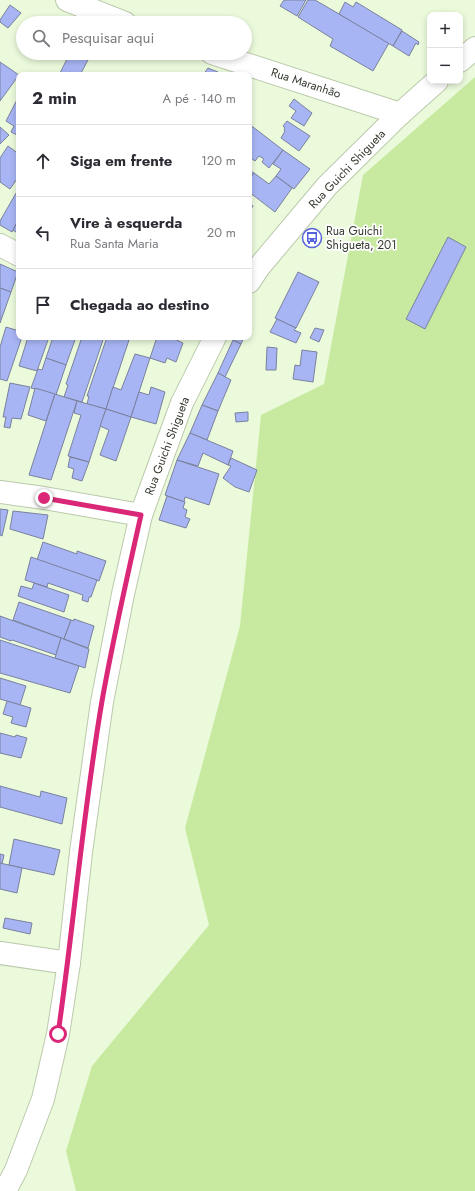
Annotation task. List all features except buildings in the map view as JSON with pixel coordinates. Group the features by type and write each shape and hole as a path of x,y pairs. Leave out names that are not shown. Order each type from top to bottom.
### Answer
{"street":[{"path":"67,0 107,16"},
{"path":"463,58 475,48"},
{"name":"Rua Maranhão","path":"234,60 400,114"},
{"name":"Rua Guichi Shigueta","path":"252,278 259,267 328,186 400,114 434,84"},
{"path":"0,245 16,253"},
{"name":"Rua Guichi Shigueta","path":"5,1191 16,1170 43,1099 58,1034 102,702 123,594 141,515 182,403 210,340"},
{"path":"0,492 141,515"},
{"path":"0,953 68,963"}],"green space":[{"path":"475,77 475,1191 76,1191 66,1151 92,1066 209,925 185,828 240,626 261,415 324,384 363,175"}],"place":[{"name":"Rua Guichi Shigueta, 201","path":"312,238"}],"route":[{"path":"44,498 141,515 123,594 102,702 58,1034"}]}
